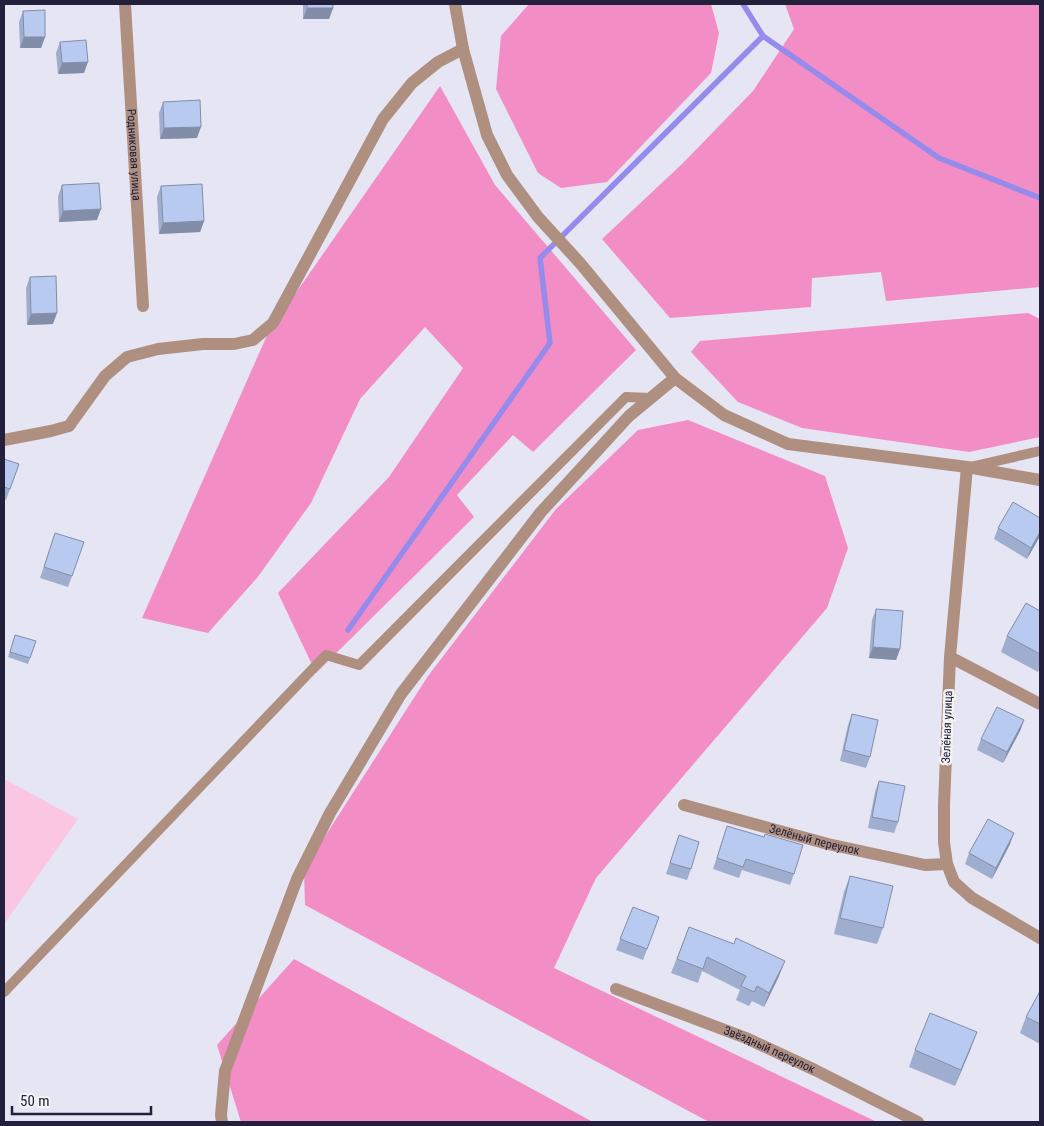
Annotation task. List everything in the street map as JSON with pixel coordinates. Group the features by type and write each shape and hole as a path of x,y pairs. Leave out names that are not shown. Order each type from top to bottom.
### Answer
{"street":[{"name":"Родниковая улица","path":"125,4 143,306"},
{"path":"455,4 463,49 487,136 507,174 538,217 580,263 675,378 724,415 788,444 967,467 1040,480"},
{"path":"4,440 69,426 105,376 127,356 158,349 203,344 234,344 253,340 273,323 383,119 412,82 438,62 463,49"},
{"path":"222,1122 224,1071 297,879 335,804 402,694 541,512 629,416 675,378"},
{"name":"Зелёная улица","path":"967,467 950,657 944,805 944,842 947,864 954,882 972,898 1040,938"},
{"path":"950,657 1040,704"},
{"name":"Зелёный переулок","path":"684,805 828,844 925,864 947,864"},
{"name":"Звёздный переулок","path":"616,989 746,1038 815,1070 918,1122"}],"lane":[{"path":"4,992 326,655 359,665 626,398 650,398"},
{"path":"967,467 1040,452"}],"shaded area":[{"path":"529,4 711,4 719,33 711,73 607,182 561,188 538,173 496,89 501,36"},
{"path":"785,4 1040,4 1040,287 886,301 881,272 812,278 811,307 670,318 602,239 682,164 753,91 794,29"},
{"path":"440,86 495,185 636,350 533,452 513,435 457,495 474,517 316,673 278,593 389,477 463,368 425,327 360,399 311,503 257,578 208,633 142,618 268,333"},
{"path":"1028,313 1040,319 1040,437 969,452 802,428 738,402 691,352 700,341"},
{"path":"688,420 825,476 848,548 827,608 596,878 554,968 877,1122 709,1122 305,905 304,869 428,676 556,509 638,430"},
{"path":"4,779 78,819 4,924"},
{"path":"294,959 593,1122 241,1122 217,1045"}],"building":[{"path":"307,4 333,4 333,8 307,8"},
{"path":"45,10 45,37 24,37 23,11"},
{"path":"86,40 88,62 62,63 60,42"},
{"path":"200,100 201,127 164,128 163,102"},
{"path":"99,183 101,209 63,211 62,185"},
{"path":"202,184 204,221 163,223 161,186"},
{"path":"56,276 57,313 31,314 30,277"},
{"path":"4,459 19,464 10,489 4,487"},
{"path":"1013,502 1040,518 1040,532 1031,548 998,528"},
{"path":"55,533 84,542 72,576 44,567"},
{"path":"1026,603 1040,611 1040,654 1007,636"},
{"path":"876,609 903,611 900,649 873,647"},
{"path":"15,635 36,641 30,658 10,652"},
{"path":"997,707 1024,720 1007,752 981,739"},
{"path":"852,714 878,720 870,757 844,750"},
{"path":"879,781 905,786 898,822 872,817"},
{"path":"988,819 1014,833 996,868 969,853"},
{"path":"727,826 764,837 765,834 803,845 794,874 746,859 743,867 717,858"},
{"path":"679,835 699,842 691,869 670,863"},
{"path":"850,876 893,886 883,928 840,918"},
{"path":"633,907 659,917 647,949 620,939"},
{"path":"689,927 734,944 736,938 785,961 769,993 757,986 754,992 741,986 746,976 707,957 703,969 677,959"},
{"path":"1040,991 1040,1024 1026,1017"},
{"path":"930,1013 977,1032 961,1070 915,1050"}],"waterway":[{"path":"348,630 550,343 540,258 763,36 743,4"},
{"path":"763,36 939,158 1040,198"}]}
